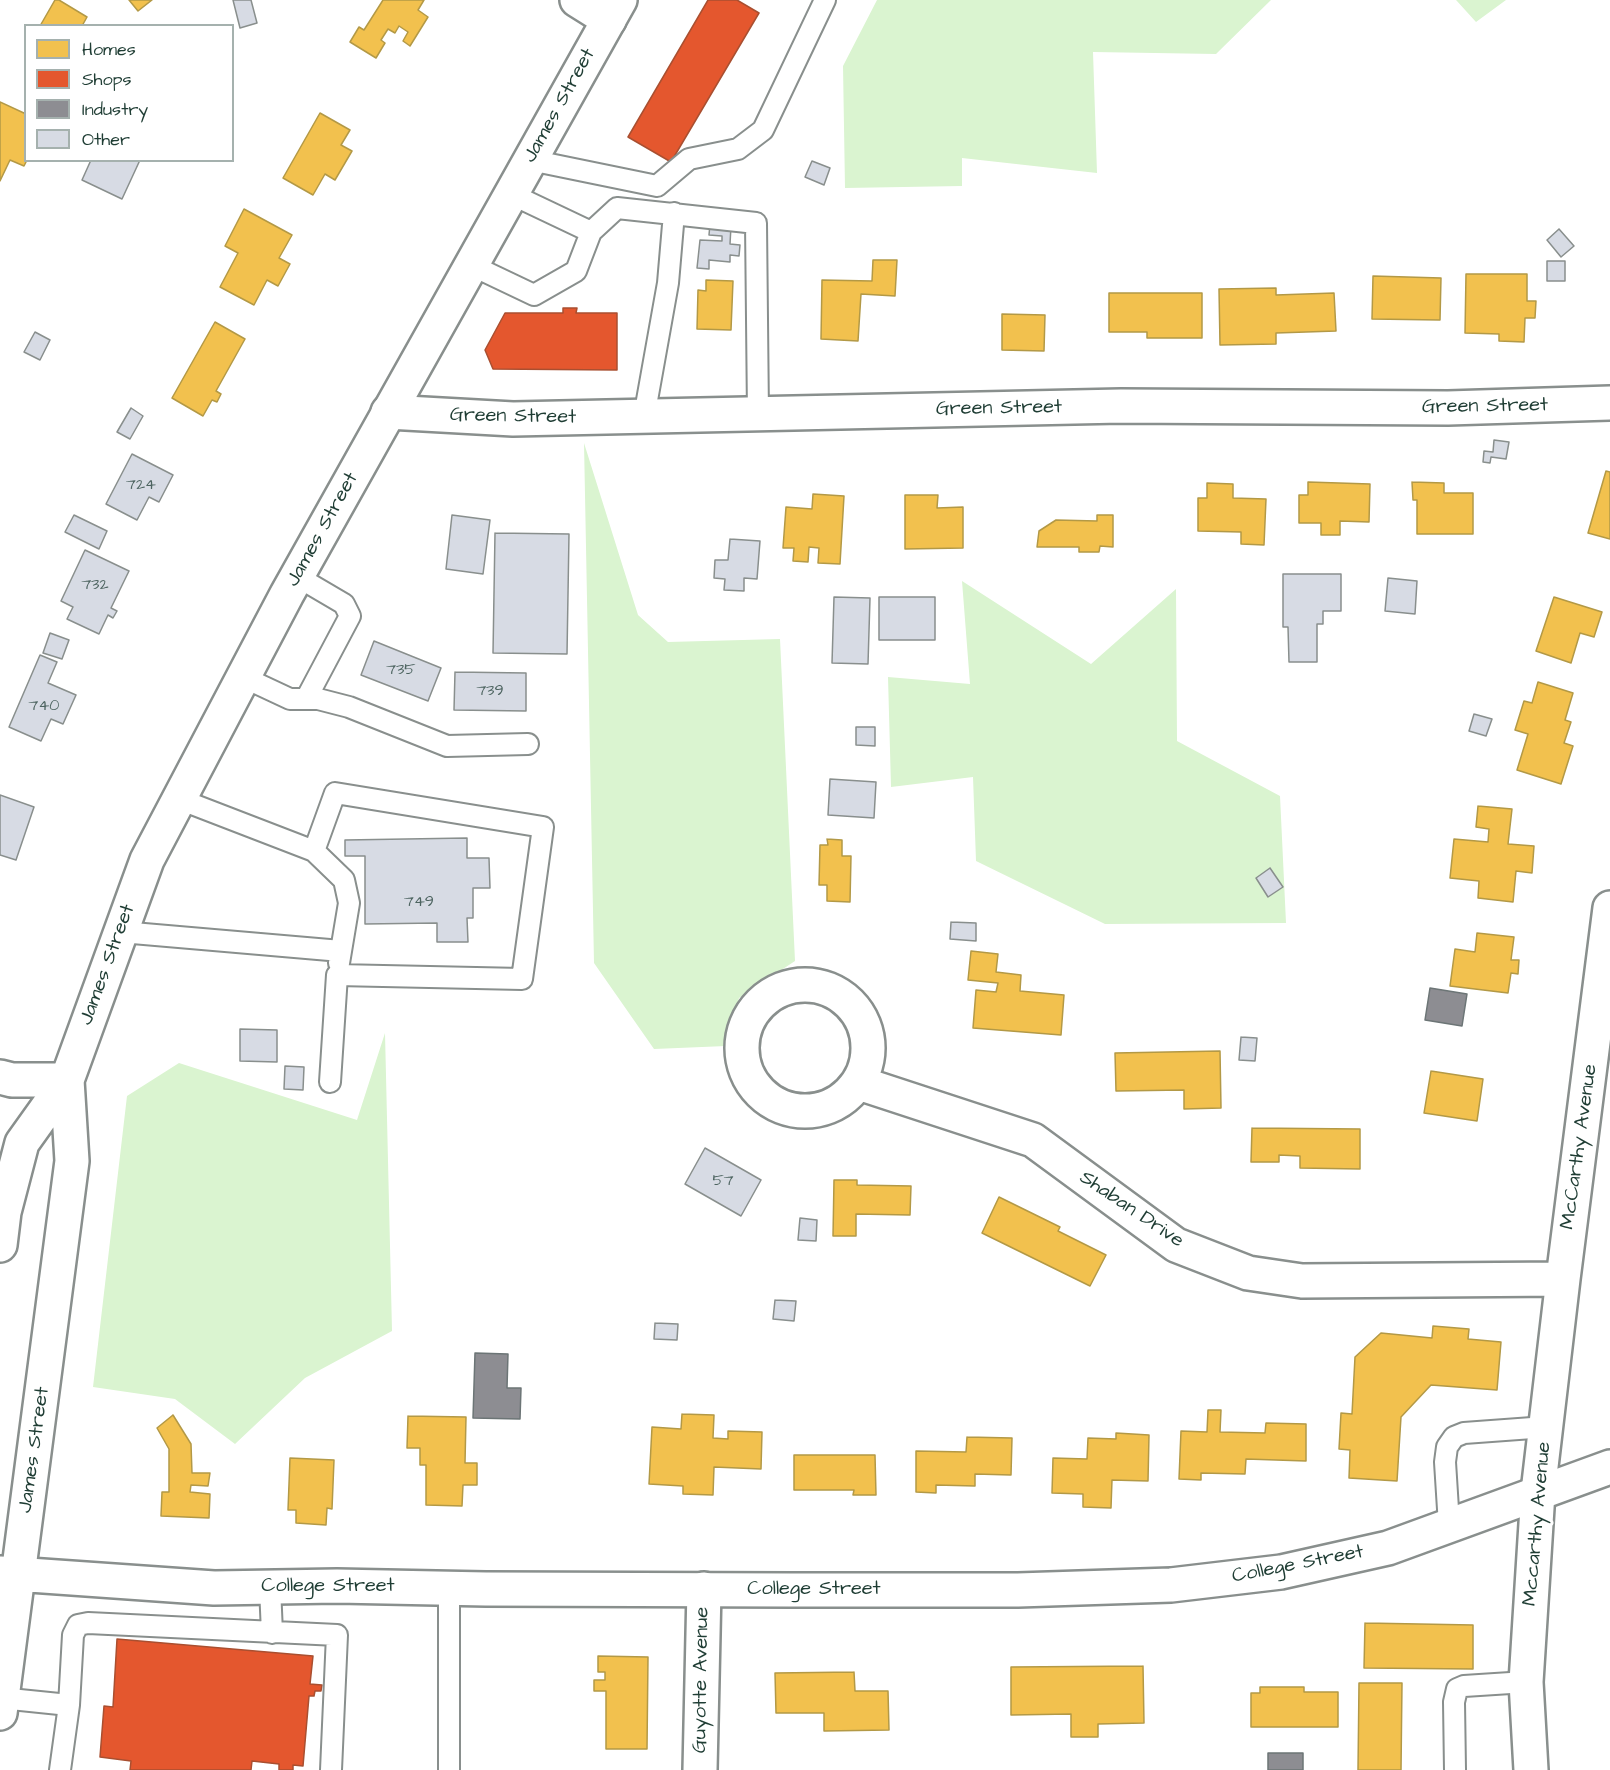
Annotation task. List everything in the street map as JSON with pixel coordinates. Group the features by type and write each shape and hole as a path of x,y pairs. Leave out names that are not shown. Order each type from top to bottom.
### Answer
{"street":[{"path":"577,0 614,10"},
{"name":"James Street","path":"0,1245 4,1212 22,1143 67,1080 147,860 243,677 388,412 614,10"},
{"name":"Green Street","path":"388,412 513,419 1109,406 1448,408 1610,403"},
{"name":"McCarthy Avenue","path":"1563,1279 1610,908"},
{"path":"0,1077 12,1080 67,1080"},
{"name":"James Street","path":"1,1703 9,1574 72,1161 67,1080"},
{"name":"Shaban Drive","path":"859,1083 926,1103 1033,1140 1176,1245 1248,1273 1302,1281 1563,1279"},
{"name":"Mccarthy Avenue","path":"1531,1770 1526,1682 1538,1492 1563,1279"},
{"name":"College Street","path":"9,1574 214,1588 1018,1590 1171,1585 1293,1569 1388,1548 1610,1467"},
{"name":"Guyotte Avenue","path":"700,1770 704,1589"}],"lane":[{"path":"530,160 657,186 689,159 738,149 763,130 825,0"},
{"path":"511,194 591,232"},
{"path":"471,265 534,295 576,271 591,232 617,208 756,223 758,415"},
{"path":"644,417 668,283 674,213"},
{"path":"298,577 344,604 350,616 306,699"},
{"path":"243,677 290,699 318,699 349,707 447,746 528,744"},
{"path":"314,851 335,793 543,827 522,979 337,975"},
{"path":"179,799 314,851 344,880 350,903 337,975 330,1082"},
{"path":"121,932 341,951"},
{"path":"1449,1525 1445,1462 1447,1448 1454,1437 1464,1433 1546,1427"},
{"path":"270,1587 272,1633"},
{"path":"448,1770 449,1588"},
{"path":"60,1770 69,1705 74,1635 78,1625 88,1623 337,1635 331,1770"},
{"path":"1455,1770 1454,1702 1457,1689 1464,1686 1526,1682"},
{"path":"1,1703 69,1705"}],"green space":[{"path":"877,0 1271,0 1216,54 1093,52 1097,173 962,158 962,186 845,188 843,66"},
{"path":"1456,0 1506,0 1476,22"},
{"path":"584,443 638,615 668,642 780,639 795,961 739,998 726,1046 654,1049 594,963"},
{"path":"962,581 1091,664 1176,589 1177,741 1280,796 1286,923 1105,924 976,861 973,777 891,787 888,677 970,684"},
{"path":"385,1033 392,1331 305,1378 235,1444 175,1399 93,1387 127,1096 179,1063 357,1120"}],"building: Homes":[{"path":"55,0 59,0 87,17 83,24 41,24"},
{"path":"129,0 152,0 138,11"},
{"path":"383,0 424,0 418,10 428,17 410,46 403,41 408,32 399,26 395,33 388,29 381,40 385,43 376,58 350,42 359,27 364,30"},
{"path":"0,102 24,113 24,162 26,162 24,166 10,160 0,181"},
{"path":"320,113 350,130 341,145 352,151 335,180 325,174 313,195 283,178"},
{"path":"244,209 292,235 279,258 290,264 278,286 267,280 254,305 220,287 238,253 225,246"},
{"path":"873,260 897,260 895,296 861,294 858,341 821,339 822,280 872,281"},
{"path":"1466,274 1527,274 1527,301 1536,301 1535,318 1525,318 1524,342 1499,341 1499,334 1465,333"},
{"path":"1373,276 1441,278 1440,320 1372,319"},
{"path":"706,280 733,281 731,330 697,329 698,290 706,291"},
{"path":"1276,288 1276,295 1334,293 1336,331 1276,333 1276,344 1220,345 1219,289"},
{"path":"1109,293 1202,293 1202,338 1147,338 1147,332 1109,332"},
{"path":"1002,314 1045,315 1044,351 1002,350"},
{"path":"215,322 245,339 216,391 221,394 217,402 212,400 203,416 172,398"},
{"path":"1606,471 1610,472 1610,539 1588,533"},
{"path":"1308,482 1370,484 1369,522 1340,521 1340,535 1321,535 1321,523 1299,523 1299,495 1308,495"},
{"path":"1412,482 1444,483 1444,493 1473,493 1473,534 1417,534 1417,500 1413,500"},
{"path":"1207,483 1233,484 1233,498 1266,499 1264,545 1241,544 1241,532 1198,531 1198,498 1207,498"},
{"path":"813,494 844,496 840,564 818,563 819,548 809,547 808,562 793,561 794,548 783,548 786,507 812,509"},
{"path":"905,495 938,495 937,508 963,507 963,548 905,549"},
{"path":"1097,515 1113,515 1113,547 1100,546 1099,552 1079,552 1079,547 1037,547 1039,531 1056,520 1097,521"},
{"path":"1554,597 1602,612 1594,637 1580,633 1571,663 1536,651"},
{"path":"1538,682 1573,693 1565,720 1571,722 1564,743 1573,746 1561,784 1517,770 1528,734 1515,730 1524,701 1532,703"},
{"path":"1478,806 1512,809 1508,844 1534,846 1532,873 1516,871 1513,902 1478,898 1479,881 1450,878 1454,839 1488,842 1489,829 1476,827"},
{"path":"827,839 842,840 842,856 851,856 850,902 827,901 827,885 819,885 820,845 828,845"},
{"path":"1477,933 1514,937 1511,960 1519,960 1518,974 1511,973 1508,993 1450,986 1455,949 1475,952"},
{"path":"971,951 998,954 996,972 1021,975 1020,991 1064,995 1061,1035 973,1028 976,990 996,992 998,983 968,980"},
{"path":"1220,1051 1221,1108 1184,1109 1184,1090 1116,1091 1115,1053"},
{"path":"1431,1071 1483,1079 1477,1121 1424,1113"},
{"path":"1252,1128 1360,1129 1360,1169 1300,1168 1300,1156 1279,1155 1279,1162 1251,1162"},
{"path":"834,1180 857,1180 857,1185 911,1186 910,1215 856,1214 856,1236 833,1236"},
{"path":"999,1197 1060,1227 1058,1231 1106,1255 1090,1286 982,1233"},
{"path":"1433,1326 1469,1329 1468,1339 1501,1342 1497,1390 1431,1385 1401,1417 1397,1481 1349,1478 1350,1450 1339,1449 1341,1413 1352,1414 1355,1357 1381,1333 1432,1338"},
{"path":"1208,1410 1221,1410 1220,1432 1265,1433 1266,1423 1306,1424 1306,1461 1246,1459 1245,1474 1201,1473 1201,1480 1179,1479 1181,1431 1207,1432"},
{"path":"682,1414 714,1415 713,1438 728,1439 728,1431 762,1432 761,1469 714,1467 713,1495 683,1494 683,1486 649,1484 652,1427 681,1429"},
{"path":"173,1415 191,1444 192,1473 210,1473 208,1486 191,1485 190,1492 210,1494 209,1518 161,1516 162,1492 169,1492 169,1449 157,1428"},
{"path":"408,1416 466,1417 465,1463 477,1463 477,1485 463,1485 462,1506 426,1505 426,1465 420,1465 420,1448 407,1448"},
{"path":"1116,1433 1149,1435 1148,1481 1112,1480 1111,1508 1083,1507 1083,1494 1052,1493 1053,1458 1087,1459 1088,1438 1116,1439"},
{"path":"967,1437 1012,1438 1011,1475 975,1474 975,1486 936,1485 936,1493 916,1492 916,1451 966,1452"},
{"path":"794,1455 875,1455 876,1495 853,1495 854,1490 794,1490"},
{"path":"290,1458 334,1460 332,1509 327,1508 326,1525 296,1523 296,1510 288,1510"},
{"path":"1365,1623 1473,1625 1473,1669 1364,1668"},
{"path":"598,1656 648,1657 647,1749 606,1749 606,1691 594,1691 594,1680 605,1680 605,1672 598,1672"},
{"path":"1143,1666 1144,1723 1098,1724 1098,1737 1071,1737 1071,1714 1011,1715 1011,1667"},
{"path":"854,1672 855,1691 888,1691 889,1730 824,1731 824,1713 776,1713 775,1673"},
{"path":"1359,1683 1402,1683 1401,1770 1358,1770"},
{"path":"1260,1687 1304,1687 1304,1692 1338,1692 1338,1727 1251,1727 1251,1693 1260,1693"}],"building: Shops":[{"path":"708,0 737,0 759,13 671,162 628,137"},
{"path":"563,308 577,308 576,313 617,313 617,370 493,369 485,350 505,313 563,313"},
{"path":"117,1639 313,1656 310,1684 322,1685 321,1691 315,1691 314,1696 309,1696 303,1766 293,1765 293,1770 279,1770 279,1764 252,1761 251,1770 130,1770 131,1761 100,1757 104,1706 113,1707"}],"building: Industry":[{"path":"1430,988 1467,994 1462,1026 1425,1020"},
{"path":"475,1353 508,1354 507,1388 521,1388 520,1419 473,1418"},
{"path":"1268,1753 1303,1753 1303,1770 1268,1770"}],"building: Other":[{"path":"233,0 251,0 257,23 240,28"},
{"path":"812,161 830,168 824,185 805,177"},
{"path":"90,162 139,162 122,199 82,180"},
{"path":"710,224 731,226 730,244 740,245 739,256 730,255 730,262 709,260 709,269 697,268 700,240 722,241 722,236 709,235"},
{"path":"1559,229 1574,246 1561,257 1547,240"},
{"path":"1547,261 1565,261 1565,281 1547,281"},
{"path":"35,332 50,340 40,360 24,352"},
{"path":"131,408 143,416 130,439 117,432"},
{"path":"1494,440 1509,442 1506,459 1491,457 1490,463 1483,462 1484,451 1493,452"},
{"path":"132,454 173,475 159,502 149,497 137,520 106,504"},
{"path":"74,515 107,531 99,549 65,532"},
{"path":"452,515 490,520 483,574 446,569"},
{"path":"495,533 569,534 567,654 493,653"},
{"path":"730,539 760,541 757,579 744,578 744,591 724,590 725,579 714,578 715,560 728,560"},
{"path":"85,550 129,571 111,608 117,611 113,618 108,615 99,634 67,619 73,607 61,601"},
{"path":"1283,574 1341,574 1341,611 1323,611 1323,624 1317,624 1317,662 1289,662 1288,627 1283,627"},
{"path":"1388,578 1417,581 1415,614 1385,611"},
{"path":"834,597 870,598 868,664 832,663"},
{"path":"879,597 935,597 935,640 879,640"},
{"path":"50,633 69,640 62,659 43,653"},
{"path":"374,641 441,668 428,701 361,675"},
{"path":"40,655 57,662 48,683 76,695 63,724 51,719 41,741 9,727"},
{"path":"455,672 526,673 526,711 454,710"},
{"path":"1474,714 1492,719 1486,736 1469,731"},
{"path":"856,727 875,727 875,746 856,745"},
{"path":"830,779 876,782 874,818 828,815"},
{"path":"0,795 34,807 16,860 0,855"},
{"path":"467,838 467,858 489,858 490,888 473,888 473,918 467,918 468,942 437,942 437,923 365,924 365,856 345,856 345,840"},
{"path":"1270,868 1283,887 1268,897 1256,878"},
{"path":"951,922 976,923 976,941 950,939"},
{"path":"240,1029 277,1030 277,1062 240,1061"},
{"path":"1241,1037 1257,1038 1255,1061 1239,1060"},
{"path":"285,1066 304,1067 303,1090 284,1089"},
{"path":"705,1148 761,1180 741,1216 685,1184"},
{"path":"800,1218 817,1220 816,1241 798,1240"},
{"path":"775,1300 796,1301 794,1321 773,1319"},
{"path":"655,1323 678,1324 677,1340 654,1339"}]}
